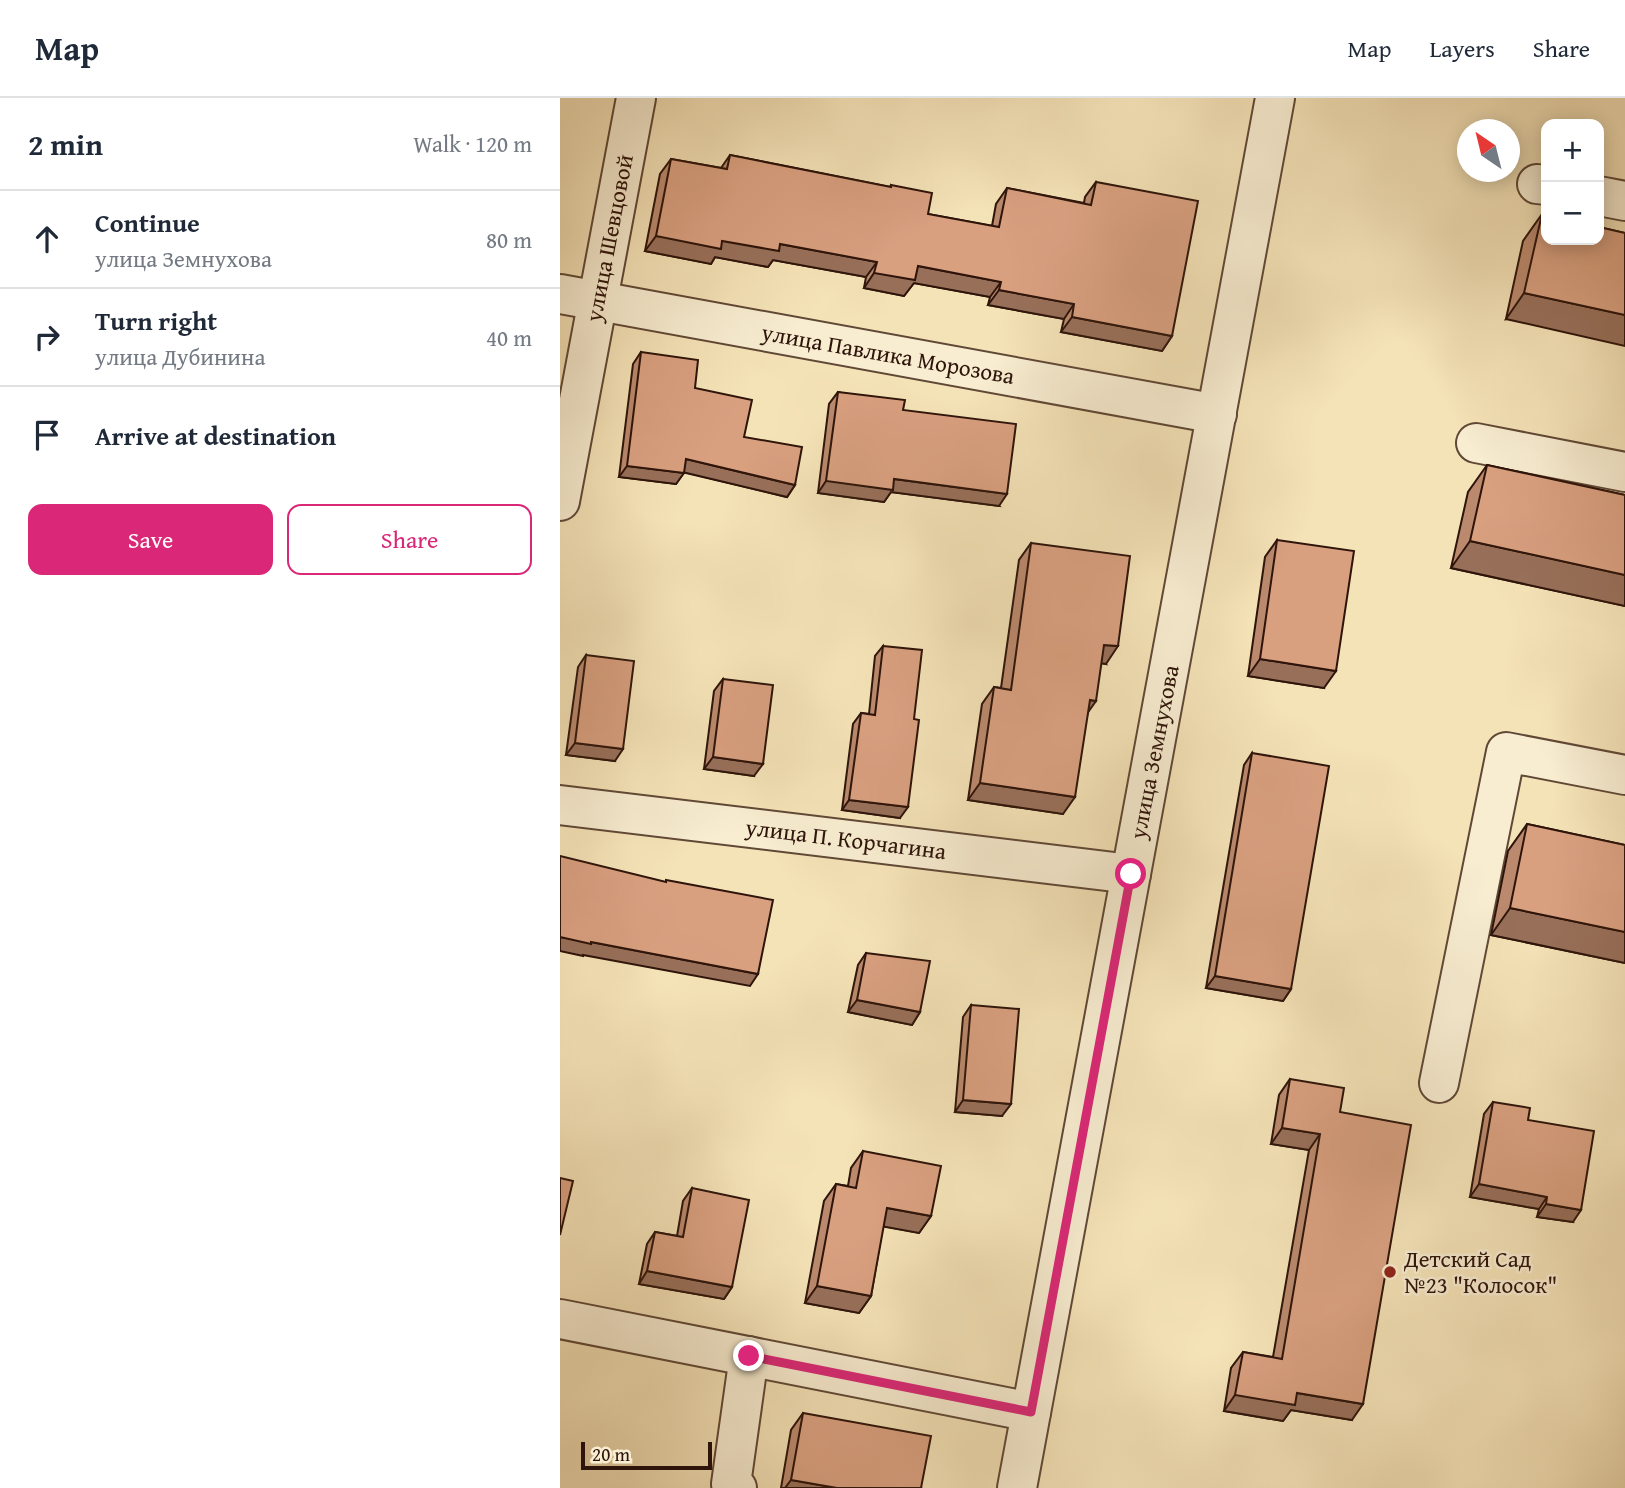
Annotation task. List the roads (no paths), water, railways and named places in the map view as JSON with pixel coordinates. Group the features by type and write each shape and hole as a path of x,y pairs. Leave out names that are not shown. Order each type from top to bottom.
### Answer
{"street":[{"name":"улица Шевцовой","path":"560,501 636,98"},
{"name":"улица Земнухова","path":"1017,1488 1275,98"},
{"path":"1604,197 1625,201"},
{"name":"улица Павлика Морозова","path":"560,294 1217,414"},
{"path":"1476,443 1625,472"},
{"path":"1439,1083 1506,752 1625,775"},
{"name":"улица П. Корчагина","path":"560,804 1131,874"},
{"path":"560,1319 1031,1412"},
{"path":"737,1488 731,1484 749,1356"}],"place":[{"name":"Детский Сад №23 \"Колосок\"","path":"1390,1272"}]}
